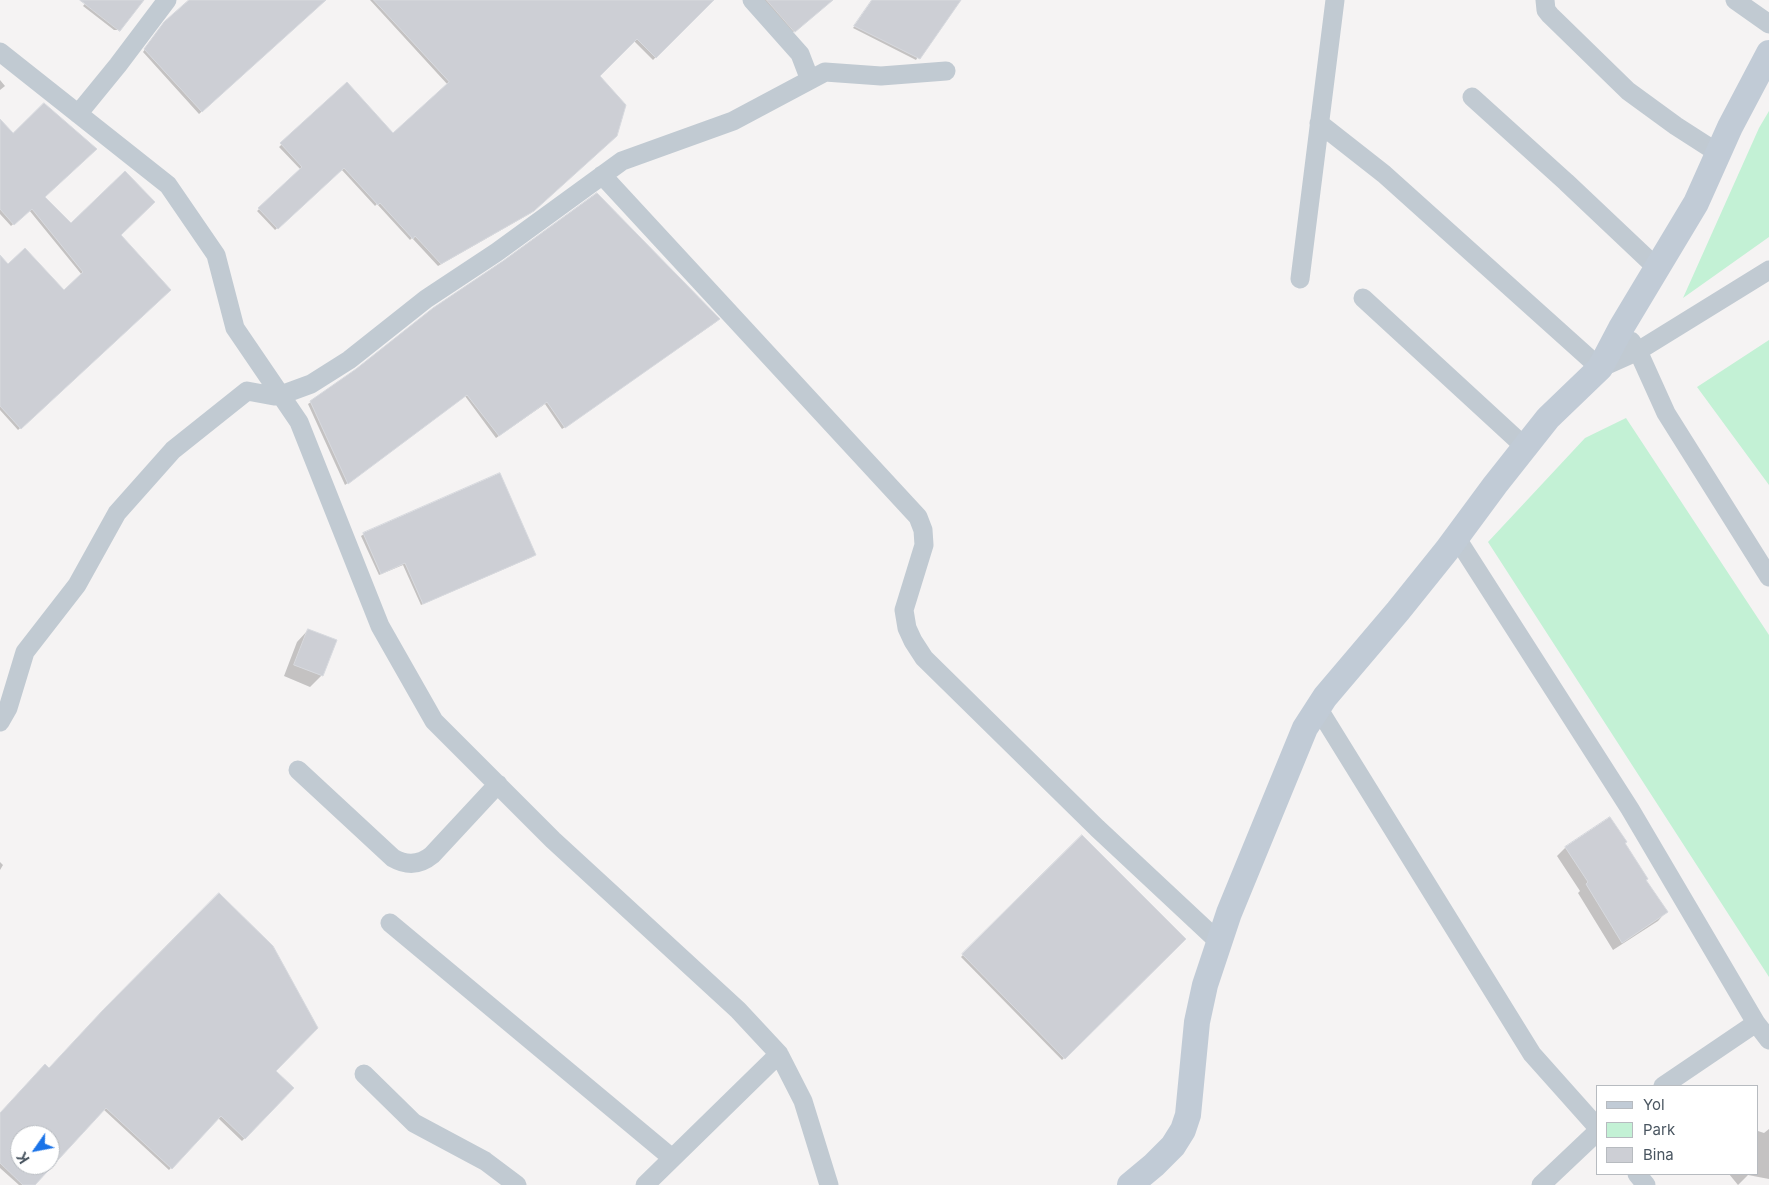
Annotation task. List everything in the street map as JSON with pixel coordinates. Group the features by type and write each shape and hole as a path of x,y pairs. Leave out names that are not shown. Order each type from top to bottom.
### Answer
{"street":[{"path":"78,114 118,65 166,0"},
{"path":"752,0 800,54 810,80"},
{"path":"1300,279 1335,0"},
{"path":"1545,0 1546,10 1550,15 1628,91 1676,126 1718,153"},
{"path":"1735,0 1769,24"},
{"path":"0,52 168,185 216,254 235,328 299,422 380,626 434,721 553,840 738,1010 779,1054 804,1101 829,1185"},
{"path":"1130,1185 1173,1146 1183,1130 1188,1115 1197,1022 1205,985 1229,913 1305,728 1325,697 1398,611 1494,485 1548,418 1600,368 1621,328 1696,204 1730,127 1769,53"},
{"path":"0,722 8,708 25,652 77,585 117,513 173,450 247,391 274,396 311,384 348,360 426,299 497,252 622,160 733,121 825,72 881,76 946,71"},
{"path":"1472,97 1658,269"},
{"path":"1319,122 1384,174 1600,368"},
{"path":"602,175 918,516 923,530 924,545 904,610 907,628 924,658 1097,828 1219,942"},
{"path":"1600,368 1638,351 1769,270"},
{"path":"1363,298 1525,447"},
{"path":"1621,328 1638,351 1666,413 1769,577"},
{"path":"1456,537 1630,809 1756,1023 1769,1040"},
{"path":"1318,708 1532,1054 1596,1127"},
{"path":"298,770 393,858 399,862 412,864 420,863 432,855 498,784"},
{"path":"390,924 672,1158"},
{"path":"1664,1085 1756,1023"},
{"path":"645,1185 779,1054"},
{"path":"364,1074 414,1123 485,1161 517,1185"},
{"path":"1541,1185 1596,1131"},
{"path":"1638,1175 1646,1185"}],"green space":[{"path":"1769,111 1769,237 1683,298 1759,128"},
{"path":"1769,340 1769,485 1697,387"},
{"path":"1626,418 1769,635 1769,977 1488,542 1585,438"}],"building":[{"path":"80,0 144,0 120,31"},
{"path":"189,0 326,0 202,112 144,49 164,22"},
{"path":"374,0 714,0 656,58 637,39 600,76 626,105 617,136 534,211 441,264 415,236 413,239 380,203 378,205 344,168 278,229 258,208 302,167 280,143 347,82 393,133 449,82"},
{"path":"767,0 833,0 795,32"},
{"path":"872,0 961,0 920,59 854,26"},
{"path":"44,103 97,149 45,197 71,223 125,171 155,202 121,235 171,290 21,429 0,406 0,255 8,264 25,248 64,290 83,272 32,209 14,225 0,209 0,119 13,133"},
{"path":"597,193 720,319 565,428 547,402 499,436 467,395 348,484 310,401 356,369 433,308 503,261"},
{"path":"500,473 536,555 423,604 405,563 381,574 363,533"},
{"path":"308,629 337,640 323,676 294,665"},
{"path":"1610,817 1627,842 1625,843 1648,879 1646,880 1668,912 1622,943 1586,884 1588,882 1565,847"},
{"path":"1082,835 1186,939 1065,1059 962,954"},
{"path":"219,893 273,946 318,1028 276,1071 294,1088 245,1139 221,1116 172,1169 106,1108 60,1158 60,1125 10,1125 10,1173 0,1163 0,1113 45,1064 49,1068 103,1010"},
{"path":"13,1175 44,1175 35,1185 23,1185"}]}
